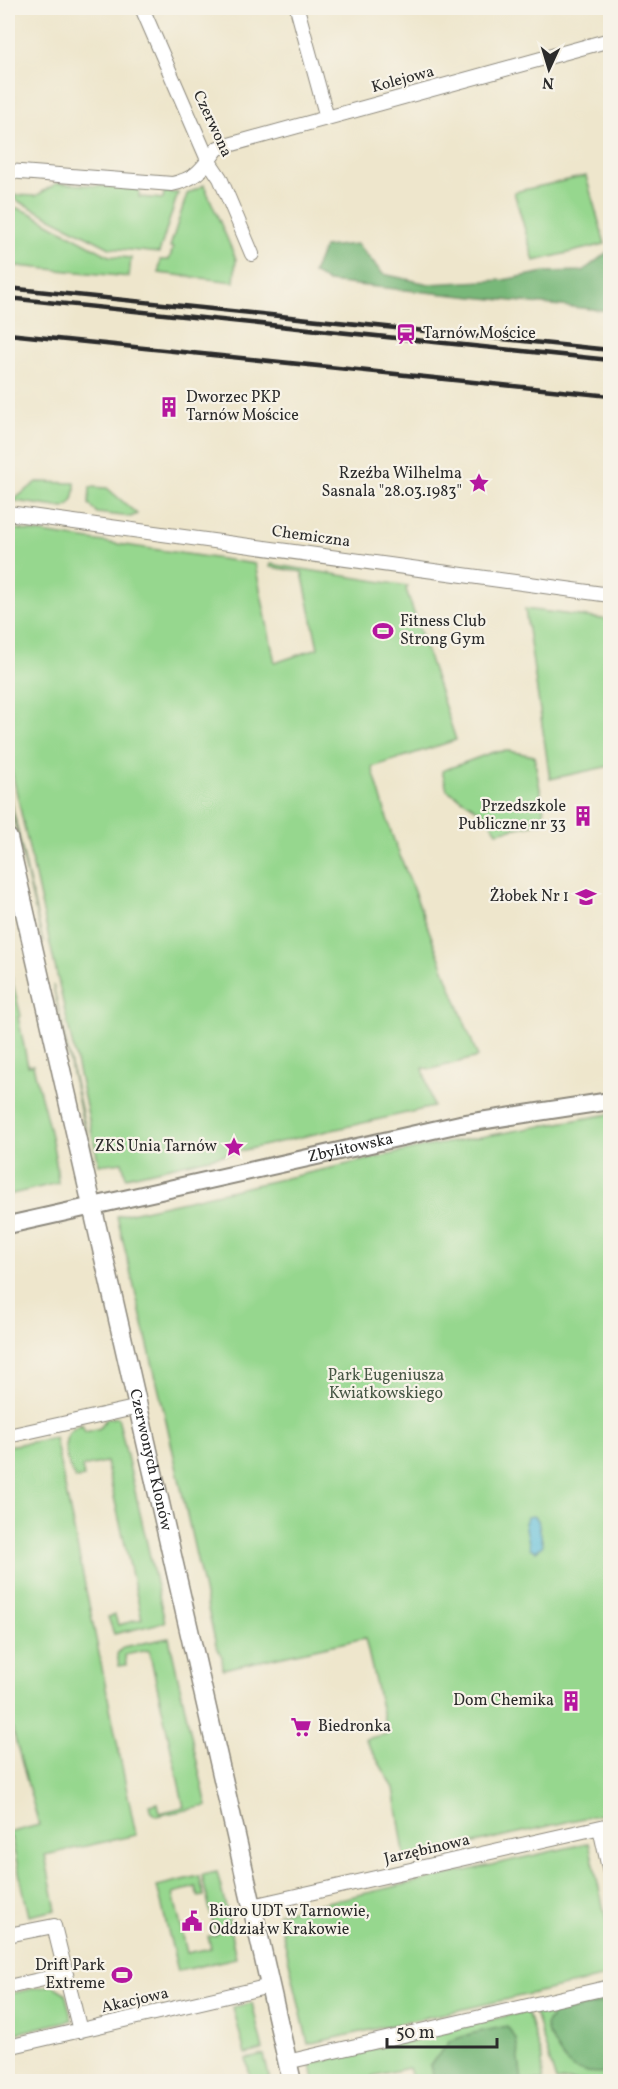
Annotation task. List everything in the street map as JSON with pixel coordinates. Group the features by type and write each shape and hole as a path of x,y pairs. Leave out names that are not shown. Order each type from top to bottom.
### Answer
{"main road":[{"name":"Czerwonych Klonów","path":"8,838 292,2082"}],"street":[{"name":"Czerwona","path":"142,8 208,160 220,178 252,254"},
{"path":"297,8 327,118"},
{"name":"Kolejowa","path":"8,171 172,184 188,180 200,171 218,148 610,40"},
{"name":"Chemiczna","path":"8,513 610,595"},
{"name":"Zbylitowska","path":"8,1225 460,1124 610,1101"},
{"path":"8,1436 139,1407"},
{"path":"605,1827 610,1873"},
{"name":"Jarzębinowa","path":"252,1906 605,1827"},
{"path":"8,1935 54,1926 80,2031"},
{"path":"8,1987 66,1974"},
{"name":"Akacjowa","path":"8,2047 270,1986"},
{"path":"287,2062 610,1987"}],"green space":[{"path":"586,176 605,244 534,261 514,192"},
{"path":"57,183 139,189 139,197 163,199 164,192 178,193 159,253 110,248 14,199 14,195 36,196"},
{"path":"204,185 236,259 234,282 159,273 160,260 169,260 173,248 170,247 187,194"},
{"path":"8,208 17,208 30,213 109,256 131,258 129,277 8,265"},
{"path":"357,244 383,274 429,284 503,280 545,272 583,271 610,250 610,311 328,282 313,273 324,247"},
{"path":"37,482 75,483 72,501 64,508 8,500 8,496 16,498"},
{"path":"90,487 107,488 137,514 131,517 97,513 89,504"},
{"path":"8,528 255,564 275,663 318,648 302,572 270,567 271,564 408,586 406,589 456,740 372,767 392,835 478,1057 432,1069 423,1068 433,1107 126,1177 122,1162 99,1165 8,754"},
{"path":"525,609 610,620 610,766 550,779"},
{"path":"509,751 534,756 546,822 497,832 484,813 447,790 442,771 493,752"},
{"path":"8,787 43,943 8,795"},
{"path":"8,965 21,1016 18,1017 28,1066 33,1065 52,1139 58,1183 8,1195"},
{"path":"53,985 93,1162 90,1155"},
{"name":"Park Eugeniusza Kwiatkowskiego","path":"610,1114 610,1812 405,1859 394,1788 365,1739 387,1734 365,1638 223,1669 117,1216 424,1147"},
{"path":"118,1417 165,1622 114,1634 108,1617 115,1615 118,1625 142,1619 106,1462 82,1467 84,1477 76,1479 68,1464 65,1448 66,1440 74,1428 82,1424 85,1432 100,1428 106,1419"},
{"path":"55,1438 136,1835 45,1855 56,1910 29,1916 11,1837 8,1838 8,1833 39,1825 8,1713 8,1446"},
{"path":"169,1638 207,1806 156,1816 152,1813 150,1805 158,1803 160,1813 184,1807 149,1650 125,1655 126,1665 119,1666 117,1654 123,1647"},
{"path":"589,1843 610,1937 610,1976 308,2044 278,1913"},
{"path":"217,1872 230,1924 214,1928 202,1875"},
{"path":"199,1876 204,1896 199,1897 196,1887 173,1893 187,1953 211,1948 208,1937 216,1935 215,1932 230,1929 236,1958 178,1971 157,1886"},
{"path":"52,1985 65,1993 72,2020 8,2035 8,1994"},
{"path":"610,1992 610,2081 556,2081 534,2010"},
{"path":"610,2001 610,2073 575,2069 564,2060 548,2033 546,2025 553,2014"},
{"path":"252,2003 263,2050 245,2054 233,2007"},
{"path":"527,2011 542,2059 543,2081 413,2081 409,2068 372,2076 373,2081 314,2081 311,2064 314,2063"},
{"path":"507,2026 516,2039 522,2081 435,2081 430,2066 449,2041"},
{"path":"264,2055 270,2081 253,2081 246,2059"}],"water":[{"path":"533,1516 538,1520 543,1545 536,1551 530,1548 525,1523 527,1517"}],"railway":[{"path":"8,288 610,350"},
{"path":"8,298 610,360"},
{"path":"8,334 610,396"}],"place":[{"name":"Tarnów Mościce","path":"406,334"},
{"name":"Dworzec PKP Tarnów Mościce","path":"169,407"},
{"name":"Rzeźba Wilhelma Sasnala \"28.03.1983\"","path":"479,483"},
{"name":"Fitness Club Strong Gym","path":"383,631"},
{"name":"Przedszkole Publiczne nr 33","path":"583,816"},
{"name":"Żłobek Nr 1","path":"586,897"},
{"name":"ZKS Unia Tarnów","path":"234,1147"},
{"name":"Dom Chemika","path":"571,1701"},
{"name":"Biedronka","path":"301,1727"},
{"name":"Biuro UDT w Tarnowie, Oddział w Krakowie","path":"192,1921"},
{"name":"Drift Park Extreme","path":"122,1975"}]}
